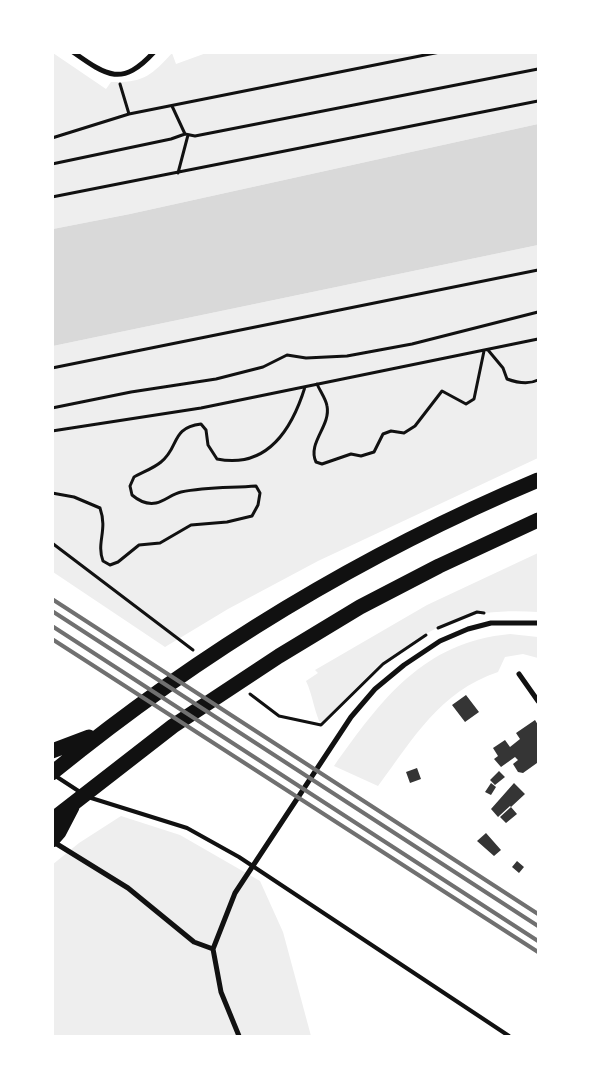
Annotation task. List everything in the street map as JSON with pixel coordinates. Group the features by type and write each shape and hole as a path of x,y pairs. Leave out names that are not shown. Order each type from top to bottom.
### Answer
{"highway":[{"path":"52,773 102,732 246,633 329,583 412,538 538,480"},
{"path":"52,820 173,726 279,656 378,598 439,566 538,520"},
{"path":"52,751 102,732"},
{"path":"52,840 59,832 77,799"}],"street":[{"path":"73,52 98,70 121,76 142,65 154,52"},
{"path":"239,1036 221,992 213,949 235,893 358,708 375,689 404,665 440,641 468,629 491,623 538,623"},
{"path":"519,674 538,701"},
{"path":"52,840 128,888 194,942 213,949"}],"lane":[{"path":"52,773 86,797 187,828 239,857 510,1036"}],"path":[{"path":"52,138 129,114 440,52"},
{"path":"52,164 187,135 195,136 313,114 432,91 480,79 538,69"},
{"path":"121,76 120,84 129,114"},
{"path":"52,197 538,101"},
{"path":"172,106 187,135 178,173"},
{"path":"52,368 538,270"},
{"path":"52,408 131,392 216,378 262,367 287,355 306,358 347,356 412,344 538,312"},
{"path":"52,431 201,408 538,340"},
{"path":"317,384 328,405 326,422 314,447 313,455 316,462 322,464 351,454 362,456 374,452 382,434 391,430 404,433 415,426 442,391 466,404 474,399 484,350"},
{"path":"488,350 503,368 507,379 519,383 532,383 538,380"},
{"path":"52,493 74,497 100,508 104,518 104,531 100,553 102,562 110,565 118,562 139,545 160,543 191,525 227,522 252,516 258,505 260,493 256,486 234,489 220,487 202,488 178,493 156,504 140,502 132,495 130,486 134,477 162,462 180,431 193,425 201,424 206,430 208,445 216,459 230,462 245,460 262,453 282,435 299,408 305,386"},
{"path":"52,543 201,656"},
{"path":"248,692 279,716 321,725"}],"shaded area":[{"path":"209,52 538,53 538,124 130,214 53,229 53,53 106,89 111,82 131,81 152,73 172,53 176,64"},
{"path":"538,124 538,245 53,346 53,229 130,214"},
{"path":"538,245 538,458 318,561 228,609 165,647 53,572 53,346"},
{"path":"538,553 538,612 485,613 460,619 437,628 415,640 395,655 356,689 321,725 306,681 318,673 315,670 427,605"},
{"path":"510,634 538,637 538,658 523,654 505,657 498,672 477,681 444,704 416,734 378,786 334,766 387,697 428,662 452,649 479,639"},
{"path":"121,816 180,835 260,881 283,932 311,1036 53,1036 52,865 79,843"}],"building":[{"path":"466,695 479,712 465,722 452,705"},
{"path":"535,720 538,725 538,764 523,773 518,772 513,764 518,760 515,757 501,767 494,759 498,756 493,748 505,740 510,747 520,739 516,733"},
{"path":"417,768 421,779 410,783 406,772"},
{"path":"499,771 505,777 495,785 490,780"},
{"path":"491,783 496,787 491,795 485,792"},
{"path":"514,783 525,794 498,817 491,809"},
{"path":"511,807 517,814 506,823 500,817"},
{"path":"486,833 501,850 494,856 477,841"},
{"path":"517,861 524,867 519,873 512,867"}],"railway":[{"path":"52,599 538,914"},
{"path":"52,611 538,926"},
{"path":"52,626 538,941"},
{"path":"52,639 538,952"}]}
